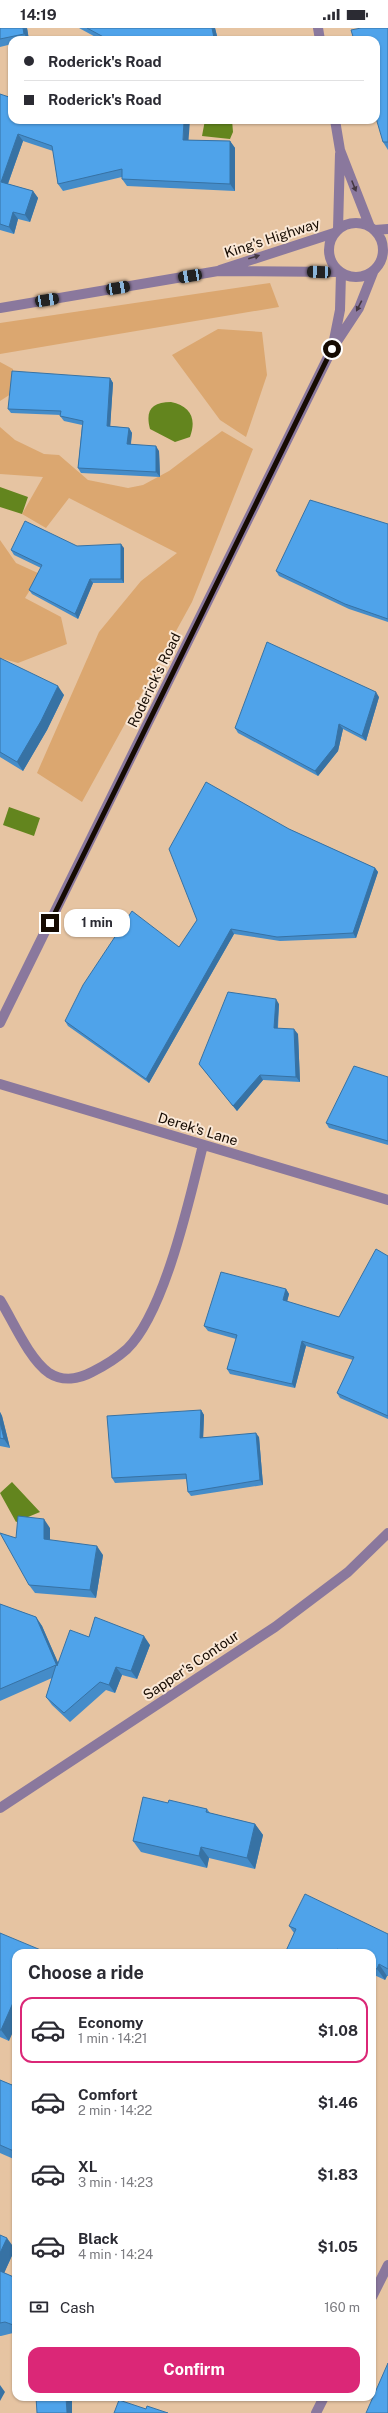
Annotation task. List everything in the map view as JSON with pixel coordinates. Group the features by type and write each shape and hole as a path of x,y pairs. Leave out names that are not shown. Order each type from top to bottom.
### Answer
{"street":[{"path":"336,124 340,150 336,231 328,249 330,257 340,272 353,276 363,276 380,265 382,257 382,243 373,228 340,150"},
{"path":"336,231 353,223 373,228 388,228"},
{"name":"King's Highway","path":"218,271 252,258 336,231"},
{"name":"Roderick's Road","path":"0,1023 332,349 359,308 380,265"},
{"name":"King's Highway","path":"0,308 218,271 340,272"},
{"name":"Roderick's Road","path":"332,349 340,310 340,272"},
{"name":"Derek's Lane","path":"0,1084 388,1200"},
{"path":"0,1300 34,1357 49,1373 61,1378 80,1379 104,1366 128,1348 150,1314 172,1261 202,1145"},
{"name":"Sapper's Contour","path":"0,1808 275,1627 348,1572 388,1534"},
{"path":"376,2289 388,2264"},
{"path":"316,2413 322,2401"}],"shaded area":[{"path":"204,124 232,124 233,132 230,139 202,136"},
{"path":"270,283 279,307 0,354 0,323"},
{"path":"218,329 262,332 267,375 246,437 220,420 172,355"},
{"path":"0,362 13,369 14,392 0,401"},
{"path":"164,402 171,402 183,406 187,410 193,424 190,437 175,442 150,429 148,417 149,412 155,406"},
{"path":"0,427 15,440 44,454 59,455 88,480 128,488 143,485 169,471 222,431 253,449 192,602 82,802 37,773 99,632 141,581 177,553 69,498 46,528 22,514 43,477 0,474"},
{"path":"0,487 28,497 22,514 0,507"},
{"path":"0,540 16,563 40,574 25,598 61,617 67,644 18,663 0,658"},
{"path":"9,807 40,818 34,836 3,825"},
{"path":"12,1482 40,1512 16,1522 0,1493"}],"building":[{"path":"0,28 23,28 24,34 8,36 8,37 0,39"},
{"path":"87,28 212,28 214,36 102,36"},
{"path":"361,28 388,28 388,142 383,142 378,124 380,124 380,36 353,36 351,30"},
{"path":"0,94 8,97 8,124 184,124 183,140 230,141 230,184 122,179 122,169 58,184 52,146 18,134 1,182 33,191 25,215 13,212 9,227 0,224"},
{"path":"12,371 110,378 107,426 129,428 127,444 156,446 156,472 78,468 83,421 60,416 61,411 8,409"},
{"path":"310,500 388,524 388,619 345,604 276,571"},
{"path":"25,521 77,546 121,544 121,579 90,579 75,614 29,590 42,565 11,550"},
{"path":"267,642 376,692 362,736 339,724 335,746 315,771 235,728"},
{"path":"0,658 58,686 41,721 17,762 0,752"},
{"path":"206,782 289,829 375,868 353,933 277,937 231,929 146,1079 65,1021 83,985 132,911 179,947 197,920 169,849"},
{"path":"228,992 276,999 274,1028 294,1029 296,1077 260,1075 233,1106 199,1064"},
{"path":"354,1066 388,1077 388,1141 326,1123"},
{"path":"376,1249 388,1256 388,1416 337,1393 354,1357 302,1341 292,1384 227,1369 237,1335 204,1326 221,1272 286,1289 283,1300 339,1317"},
{"path":"201,1410 200,1438 256,1433 260,1480 188,1492 186,1474 112,1478 107,1416"},
{"path":"0,1422 4,1439 0,1438"},
{"path":"18,1516 44,1519 44,1539 97,1546 90,1590 29,1585 0,1533 16,1538"},
{"path":"0,1604 36,1617 57,1666 70,1630 89,1637 95,1617 144,1636 131,1671 116,1667 109,1685 100,1682 64,1713 46,1697 56,1665 0,1689"},
{"path":"143,1797 168,1803 169,1800 207,1809 206,1812 255,1824 247,1858 201,1847 199,1856 133,1841"},
{"path":"305,1894 388,1934 388,1969 379,1964 376,1969 376,1949 287,1949 296,1929 289,1926"},
{"path":"0,1933 38,1949 12,1949 12,2005 0,2030"},
{"path":"0,2080 12,2085 12,2150 0,2145"},
{"path":"0,2235 7,2238 0,2253"},
{"path":"0,2271 12,2276 12,2325 5,2322 0,2323"},
{"path":"388,2363 388,2413 366,2413 371,2401 376,2401 376,2390"},
{"path":"36,2401 66,2401 67,2413 37,2413"},
{"path":"119,2401 122,2401 146,2409 147,2406 168,2413 114,2413"}],"route":[{"path":"50,923 332,349"}]}
